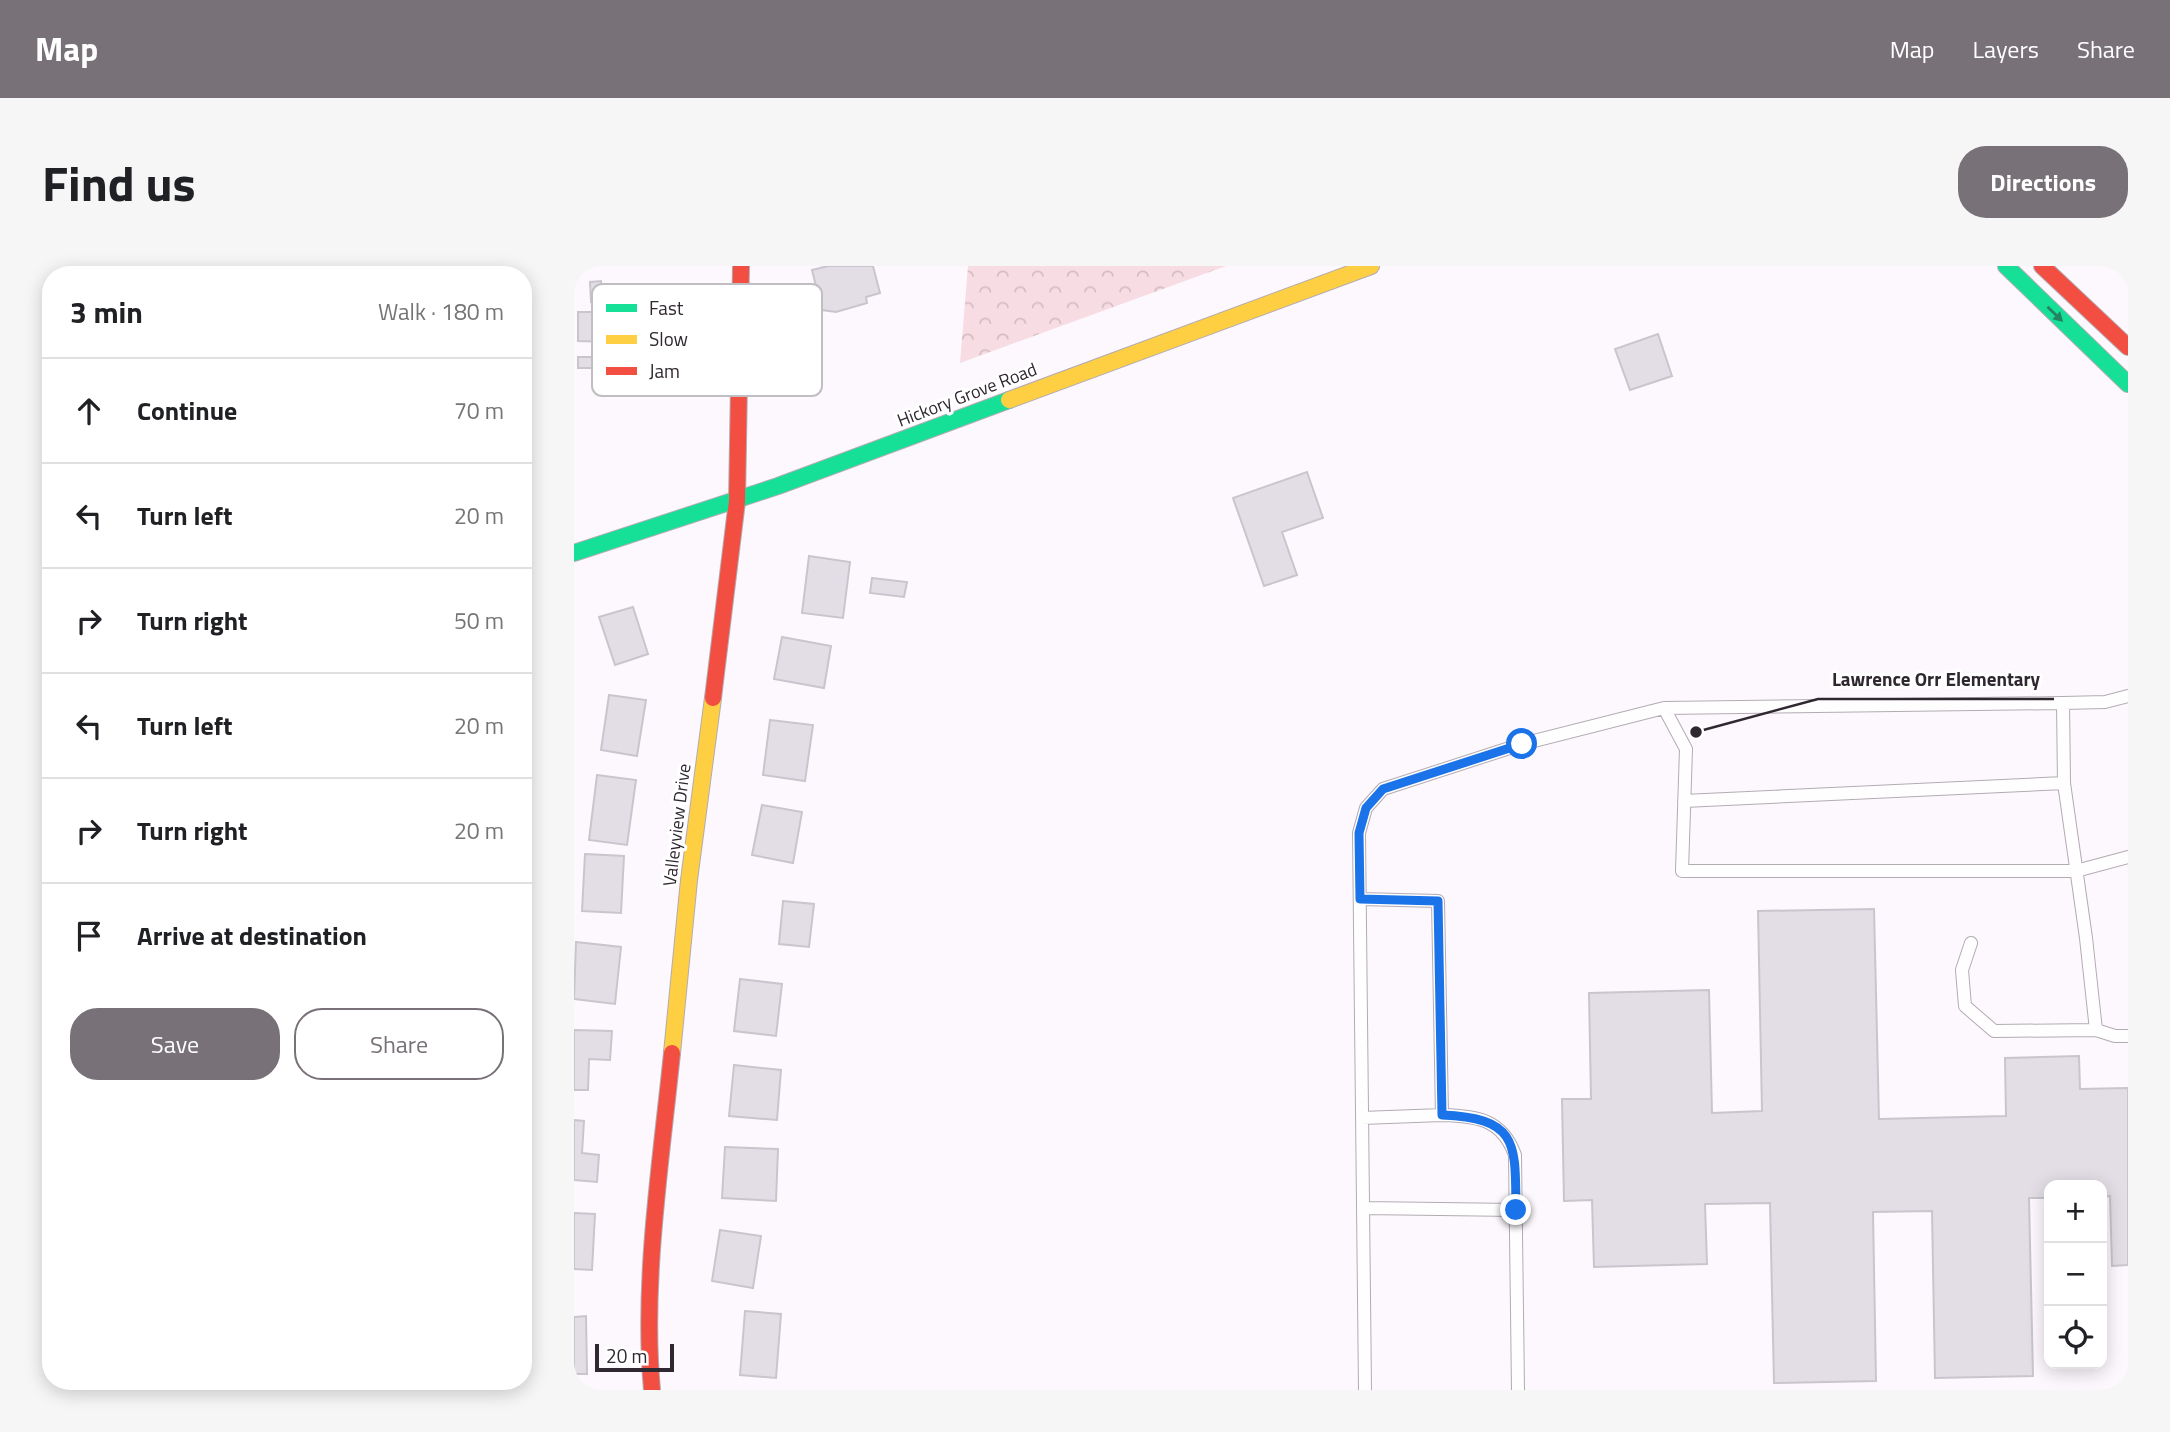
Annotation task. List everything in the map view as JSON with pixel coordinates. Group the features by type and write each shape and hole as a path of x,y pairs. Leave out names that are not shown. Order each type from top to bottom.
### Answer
{"street":[{"name":"Valleyview Drive","path":"741,266 741,284"},
{"name":"Hickory Grove Road","path":"574,553 737,501 1371,266"},
{"path":"2006,266 2128,384"},
{"path":"2042,266 2128,348"},
{"name":"Valleyview Drive","path":"652,1390 649,1357 650,1297 659,1183 689,880 732,554 737,501 739,396"}],"lane":[{"path":"1365,1390 1359,833 1366,808 1383,789 1522,744 1664,708 2105,702 2128,696"},
{"path":"2063,703 2064,783 2096,1030"},
{"path":"1664,708 1686,749 1682,871 2076,870 2128,857"},
{"path":"1684,801 2064,783"},
{"path":"1360,899 1438,901 1442,1115"},
{"path":"1970,943 1962,970 1965,1006 1994,1031 2096,1030 2115,1036 2128,1036"},
{"path":"1362,1118 1471,1116 1500,1129 1510,1142 1515,1155 1518,1390"},
{"path":"1363,1208 1516,1210"}],"green space":[{"path":"968,266 1226,266 960,363"}],"building":[{"path":"828,266 873,266 880,293 866,297 867,303 836,312 822,310 822,284 816,284 812,270"},
{"path":"601,281 601,284 592,284 592,302 591,302 590,282"},
{"path":"578,312 592,312 592,341 578,341"},
{"path":"1658,334 1672,376 1630,390 1615,349"},
{"path":"578,357 592,357 592,368 578,368"},
{"path":"1307,472 1323,518 1282,532 1297,575 1264,586 1233,498"},
{"path":"809,556 850,562 843,618 802,613"},
{"path":"872,578 907,582 904,597 870,593"},
{"path":"633,607 648,654 615,665 599,617"},
{"path":"782,637 831,646 824,688 774,679"},
{"path":"609,695 646,700 637,756 601,750"},
{"path":"770,720 813,725 805,781 763,775"},
{"path":"597,775 636,780 627,845 589,840"},
{"path":"762,805 802,812 793,863 752,855"},
{"path":"585,854 624,856 621,913 582,911"},
{"path":"783,901 814,904 809,947 779,944"},
{"path":"1874,909 1879,1119 2006,1116 2005,1058 2079,1056 2080,1089 2128,1088 2128,1265 2112,1266 2107,1180 2044,1180 2044,1198 2029,1198 2033,1376 1935,1378 1932,1211 1873,1212 1876,1381 1774,1383 1770,1203 1705,1204 1707,1264 1594,1267 1592,1200 1564,1201 1562,1099 1591,1099 1589,993 1709,990 1712,1113 1762,1111 1758,911"},
{"path":"576,942 621,947 615,1004 574,999"},
{"path":"740,979 782,984 776,1036 734,1031"},
{"path":"574,1030 612,1031 610,1060 589,1059 588,1090 574,1090"},
{"path":"734,1065 781,1070 777,1120 729,1116"},
{"path":"574,1120 584,1121 582,1153 599,1155 597,1182 574,1180"},
{"path":"725,1147 778,1149 776,1201 722,1198"},
{"path":"574,1213 595,1214 592,1270 574,1269"},
{"path":"720,1230 761,1236 753,1288 712,1281"},
{"path":"745,1311 781,1314 776,1378 740,1375"},
{"path":"586,1316 587,1374 574,1374 574,1317"}],"traffic: fast":[{"path":"2006,266 2128,384"},
{"path":"574,553 778,486 1009,400"}],"traffic: slow":[{"path":"1009,400 1371,266"},
{"path":"672,1053 689,880 713,698"}],"traffic: jam":[{"path":"741,266 741,284"},
{"path":"2042,266 2128,347"},
{"path":"713,698 737,501 739,396"},
{"path":"652,1390 649,1307 651,1265 672,1053"}],"place":[{"name":"Lawrence Orr Elementary","path":"1696,732"}],"route":[{"path":"1516,1210 1515,1155 1510,1142 1500,1129 1471,1116 1442,1115 1438,901 1360,899 1359,833 1366,808 1383,789 1522,744"}]}
